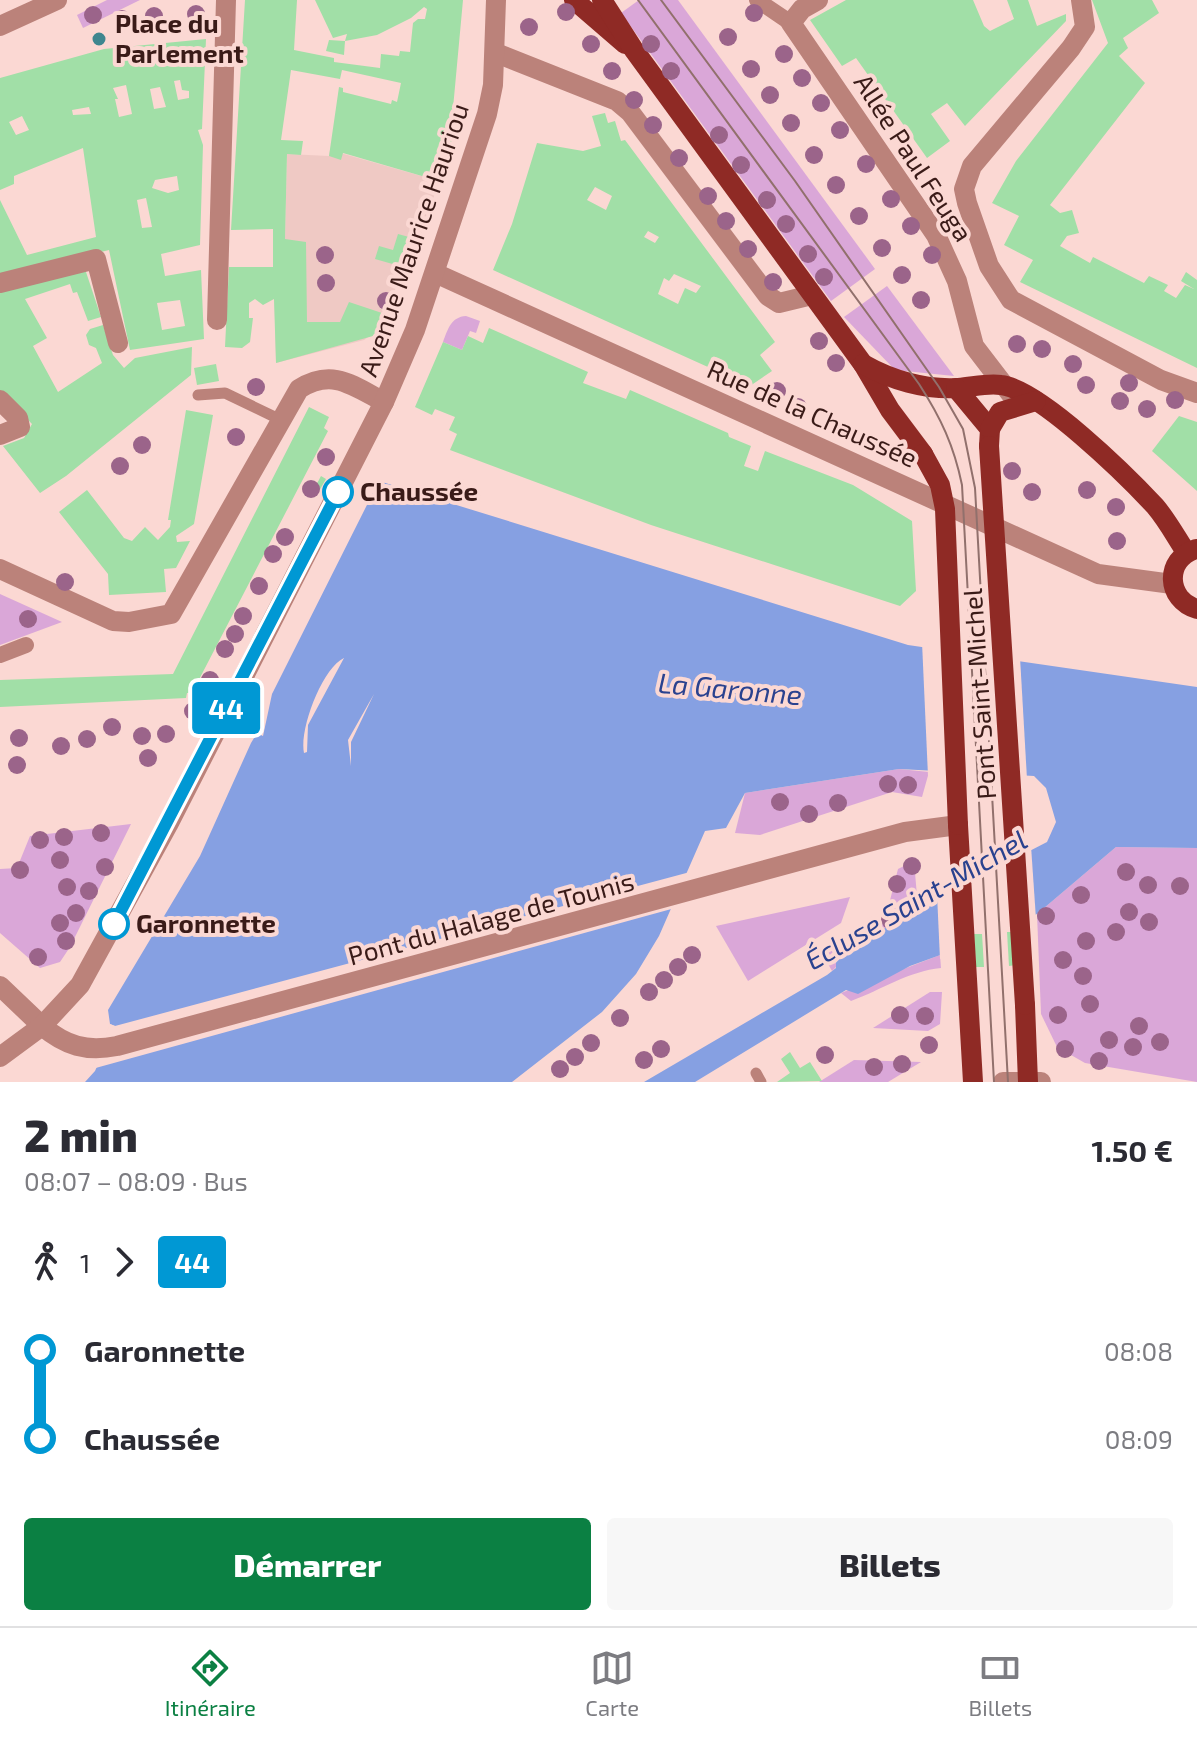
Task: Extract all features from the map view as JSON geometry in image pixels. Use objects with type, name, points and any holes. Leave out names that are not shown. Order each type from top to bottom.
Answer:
[{"type":"main road","points":[[574,0],[634,50]]},
{"type":"main road","points":[[602,0],[634,50],[863,364],[897,380],[956,388],[1004,385],[1073,430],[1156,507],[1192,550],[1174,567],[1172,584],[1182,601],[1197,609]]},
{"type":"main road","name":"Pont Saint-Michel","points":[[863,364],[890,410],[923,454],[940,485],[945,509],[958,825],[973,1082]]},
{"type":"main road","points":[[956,388],[990,438]]},
{"type":"main road","points":[[990,438],[1000,412],[1028,402]]},
{"type":"main road","name":"Pont Saint-Michel","points":[[990,438],[1033,1081]]},
{"type":"street","points":[[0,26],[57,0]]},
{"type":"street","points":[[217,320],[226,0]]},
{"type":"street","name":"Avenue Maurice Hauriou","points":[[0,1057],[42,1026],[80,985],[384,402],[435,273],[487,114],[496,53],[496,0]]},
{"type":"street","name":"Allée Paul Feuga","points":[[757,0],[791,23],[936,235],[957,281],[974,346],[1004,385]]},
{"type":"street","points":[[791,23],[802,9],[818,0]]},
{"type":"street","points":[[1081,0],[1085,27],[966,176],[967,203],[989,266],[1011,300],[1161,380],[1197,393]]},
{"type":"street","points":[[496,53],[617,101],[630,112],[768,296],[779,303],[812,295]]},
{"type":"street","points":[[0,283],[96,259],[118,343]]},
{"type":"street","name":"Rue de la Chaussée","points":[[435,273],[1098,574],[1172,584]]},
{"type":"street","points":[[0,569],[113,621],[162,618],[178,607],[299,389],[317,378],[334,379],[384,402]]},
{"type":"street","points":[[0,400],[18,418],[20,427],[0,435]]},
{"type":"street","points":[[0,655],[26,645]]},
{"type":"street","name":"Pont du Halage de Tounis","points":[[0,986],[42,1026],[74,1047],[98,1050],[898,833],[958,825]]},
{"type":"street","points":[[1003,1082],[1033,1081]]},
{"type":"lane","points":[[198,395],[225,393],[281,420]]},
{"type":"shaded area","points":[[107,0],[140,0],[83,28],[77,15]]},
{"type":"shaded area","points":[[639,0],[678,0],[875,269],[831,301],[621,13]]},
{"type":"shaded area","points":[[330,150],[439,181],[410,269],[404,268],[379,329],[364,340],[276,363],[273,239],[285,239],[287,154],[329,156]]},
{"type":"shaded area","points":[[887,286],[954,376],[895,370],[844,317]]},
{"type":"shaded area","points":[[466,316],[480,321],[476,333],[470,331],[462,350],[443,342],[453,321]]},
{"type":"shaded area","points":[[0,594],[62,622],[0,645]]},
{"type":"shaded area","points":[[899,769],[929,772],[922,797],[892,792],[760,835],[735,833],[745,793]]},
{"type":"shaded area","points":[[131,824],[60,962],[40,968],[0,933],[0,869],[17,868],[30,836]]},
{"type":"shaded area","points":[[1116,847],[1197,848],[1197,1082],[1085,1063],[1057,1047],[1041,1014],[1037,914]]},
{"type":"shaded area","points":[[914,861],[917,896],[913,911],[837,958],[837,966],[832,971],[823,955],[886,916],[898,869]]},
{"type":"shaded area","points":[[850,897],[841,923],[748,981],[716,926]]},
{"type":"shaded area","points":[[940,955],[941,968],[906,977],[851,1001],[841,993]]},
{"type":"shaded area","points":[[930,992],[942,992],[940,1024],[928,1031],[873,1028]]},
{"type":"shaded area","points":[[854,1060],[921,1062],[888,1082],[819,1082]]},
{"type":"water","name":"La Garonne","points":[[379,481],[908,645],[1197,687],[1197,848],[1116,847],[1037,914],[987,938],[910,966],[858,994],[846,990],[695,1082],[644,1082],[827,975],[836,968],[836,958],[913,911],[1047,842],[1056,822],[1046,788],[1034,776],[899,769],[745,793],[726,828],[705,831],[659,936],[636,974],[602,1012],[512,1082],[85,1082],[95,1071],[115,1026],[110,1024],[108,1010],[200,856],[251,743],[257,733],[263,736],[272,694]],"holes":[[[344,658],[308,725],[307,752],[304,753],[305,730],[320,686]],[[374,694],[351,742],[351,766],[348,740]]]},
{"type":"pier","points":[[922,642],[1020,657],[1027,779],[928,776]]},
{"type":"pier","points":[[1031,846],[1036,919],[940,959],[937,894]]},
{"type":"pier","points":[[690,872],[675,908],[92,1069],[110,1024],[115,1026]]},
{"type":"building","points":[[245,0],[297,0],[294,50],[334,58],[334,62],[380,68],[381,54],[399,56],[400,51],[410,52],[413,23],[425,19],[427,9],[424,7],[411,18],[377,35],[345,41],[347,34],[333,38],[315,0],[463,0],[452,119],[456,127],[439,181],[343,153],[341,160],[329,156],[339,87],[343,88],[343,92],[391,104],[392,100],[397,102],[401,83],[342,70],[340,79],[291,70],[281,140],[303,141],[301,155],[287,154],[285,239],[306,242],[307,322],[340,322],[349,302],[388,315],[373,336],[276,363],[274,299],[263,305],[255,299],[249,303],[249,318],[253,318],[250,342],[242,348],[225,347],[229,267],[273,267],[273,229],[231,230]]},
{"type":"building","points":[[846,0],[973,0],[984,26],[990,31],[1014,19],[1007,0],[1028,0],[1037,26],[1066,14],[1066,21],[965,126],[947,103],[931,114],[950,141],[927,158],[856,58],[842,66],[810,20]]},
{"type":"building","points":[[1092,0],[1152,0],[1159,13],[1123,38],[1128,48],[1119,56],[1145,83],[1050,205],[1060,213],[1072,210],[1079,233],[1067,236],[1060,246],[1090,263],[1093,257],[1144,283],[1149,276],[1168,285],[1164,291],[1176,298],[1185,285],[1194,289],[1181,281],[1186,272],[1197,280],[1197,368],[1020,282],[1033,260],[1004,245],[1019,216],[992,203],[1016,161],[1108,43]]},
{"type":"building","points":[[206,39],[202,129],[198,130],[203,145],[200,245],[161,254],[165,276],[201,270],[204,339],[130,350],[109,250],[0,277],[0,200],[27,255],[96,237],[83,148],[14,176],[14,184],[0,190],[0,78],[104,49]],"holes":[[[180,80],[182,90],[189,91],[189,98],[178,100],[174,81]],[[126,85],[132,114],[119,117],[115,99],[118,99],[113,88]],[[160,87],[166,107],[154,109],[150,89]],[[89,107],[91,114],[73,115],[72,110]],[[22,116],[29,130],[16,135],[9,122]],[[177,176],[179,190],[168,193],[152,188],[155,180]],[[146,198],[152,227],[142,228],[137,200]],[[180,300],[185,326],[162,330],[157,303]]]},
{"type":"building","points":[[329,40],[345,41],[344,55],[326,51]]},
{"type":"building","points":[[605,113],[608,123],[615,121],[621,141],[625,140],[775,342],[760,355],[772,371],[750,386],[493,270],[512,224],[537,143],[583,151],[601,146],[592,116]],"holes":[[[595,187],[612,196],[606,210],[587,200]],[[648,231],[659,237],[655,243],[644,237]],[[674,274],[701,286],[696,293],[685,288],[678,304],[658,294],[664,278],[669,281]]]},
{"type":"building","points":[[398,234],[420,240],[410,269],[375,259],[379,246],[393,250]]},
{"type":"building","points":[[84,266],[101,317],[88,321],[77,292],[73,293],[70,284],[25,299],[47,338],[33,346],[58,392],[102,363],[86,335],[90,329],[103,325],[113,355],[124,368],[135,358],[192,347],[191,375],[66,476],[40,493],[3,446],[24,438],[32,424],[0,391],[0,289]]},
{"type":"building","points":[[489,328],[588,372],[583,383],[626,399],[630,390],[728,433],[729,437],[751,446],[744,466],[758,471],[765,451],[853,485],[912,521],[916,591],[900,606],[651,525],[450,450],[457,434],[449,430],[455,417],[435,409],[432,415],[415,407],[443,342],[462,350],[468,336],[483,343]]},
{"type":"building","points":[[216,364],[219,381],[197,385],[194,368]]},
{"type":"building","points":[[309,407],[329,417],[324,428],[328,431],[192,693],[187,693],[186,698],[0,707],[0,680],[173,674]]},
{"type":"building","points":[[186,410],[213,415],[194,524],[176,536],[177,542],[190,541],[176,568],[164,569],[166,592],[109,595],[108,574],[59,512],[87,490],[124,538],[132,541],[145,527],[158,540],[170,527],[171,520],[168,520]]},
{"type":"building","points":[[1179,416],[1197,422],[1197,491],[1152,451]]},
{"type":"building","points":[[321,476],[326,479],[319,491],[314,489]]},
{"type":"building","points":[[1007,932],[1014,932],[1016,965],[1009,966]]},
{"type":"building","points":[[974,934],[982,934],[984,967],[976,967]]},
{"type":"building","points":[[790,1052],[800,1068],[810,1062],[822,1081],[777,1082],[790,1073],[781,1059]]},
{"type":"tram line","points":[[638,0],[919,384],[951,445],[962,485],[994,1082]]},
{"type":"tram line","points":[[661,0],[795,181],[939,387],[963,429],[975,488],[1008,1082]]},
{"type":"bus line","name":"44","points":[[114,924],[338,492]]},
{"type":"place","name":"Place du Parlement","points":[[99,39]]},
{"type":"place","name":"Chaussée","points":[[338,492]]},
{"type":"place","name":"Garonnette","points":[[114,924]]},
{"type":"water label","name":"Écluse Saint-Michel","points":[[916,900]]}]
